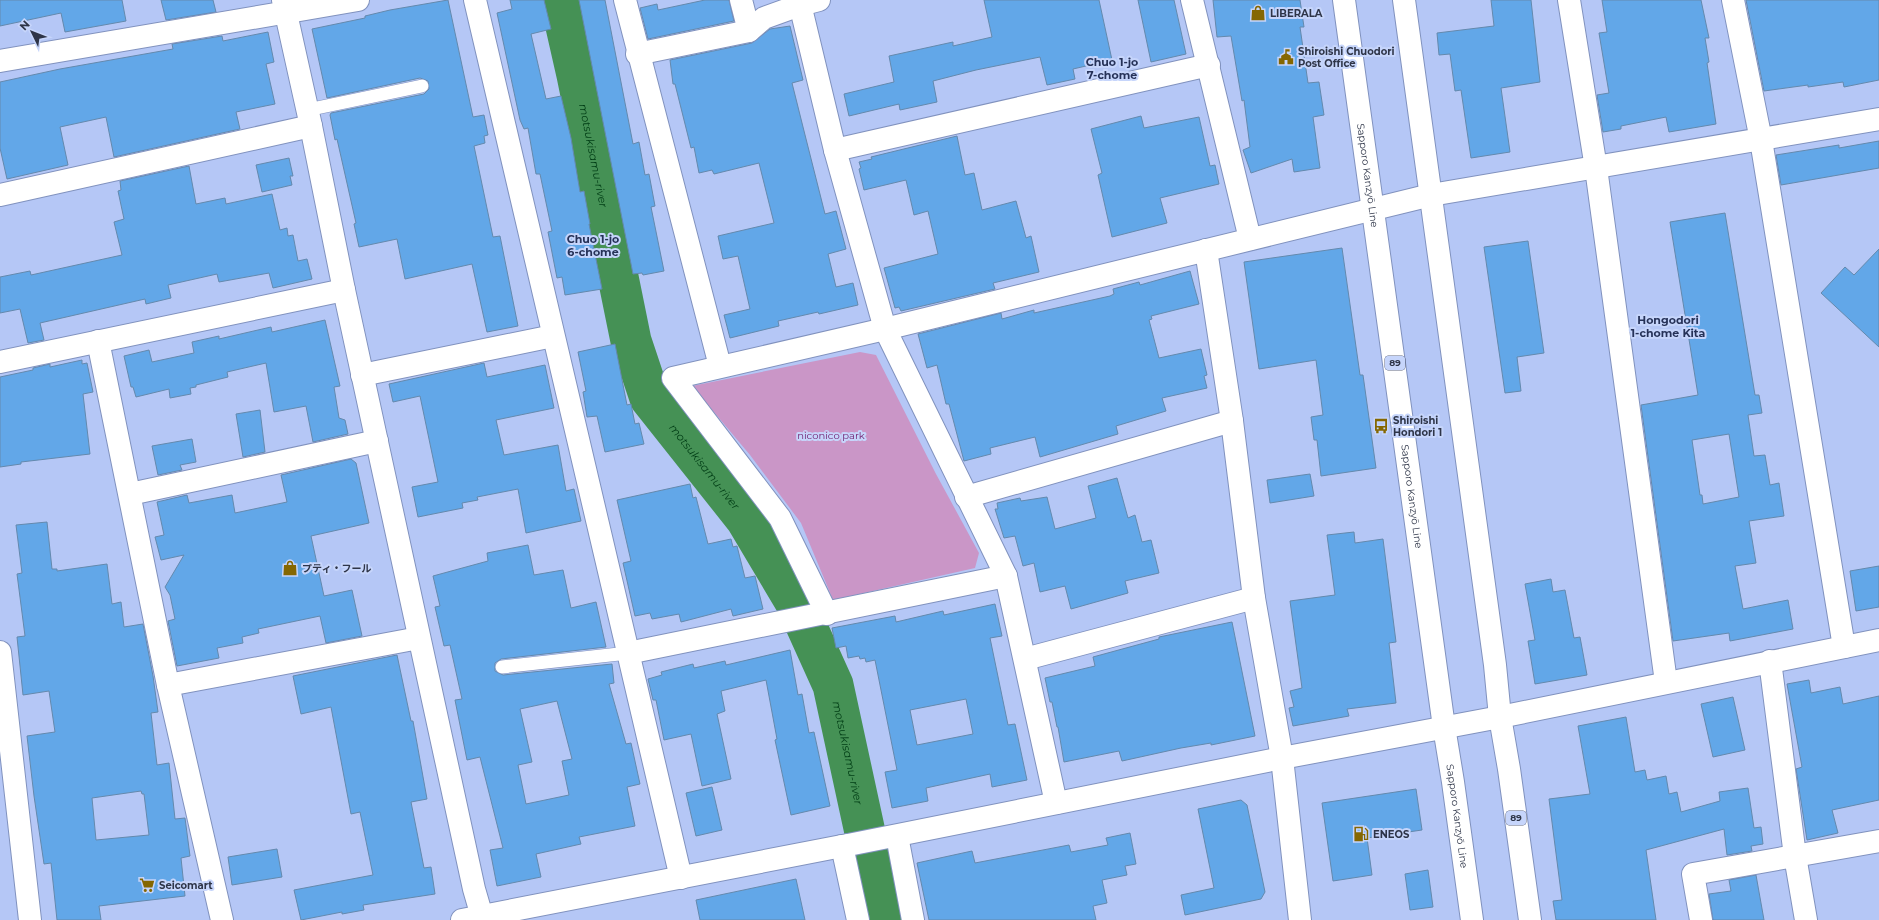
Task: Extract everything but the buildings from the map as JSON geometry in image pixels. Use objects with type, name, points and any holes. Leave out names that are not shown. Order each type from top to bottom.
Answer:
[{"type":"street","points":[[0,61],[284,6],[358,0]]},
{"type":"street","points":[[475,0],[681,878]]},
{"type":"street","points":[[625,0],[637,54],[720,366]]},
{"type":"street","points":[[741,0],[749,31]]},
{"type":"street","points":[[1192,0],[1250,239]]},
{"type":"street","name":"Sapporo Kanzyō Line","points":[[1344,0],[1472,920]]},
{"type":"street","name":"89","points":[[1404,0],[1495,665],[1500,717],[1509,769],[1530,920]]},
{"type":"street","points":[[1569,0],[1596,168],[1666,682]]},
{"type":"street","points":[[1733,0],[1761,140],[1844,647]]},
{"type":"street","points":[[637,54],[749,31],[764,18],[806,2],[835,150],[885,330],[1006,576],[1056,804]]},
{"type":"street","points":[[284,6],[377,441],[475,919],[1282,758],[1500,717],[1666,682],[1879,640]]},
{"type":"street","points":[[835,150],[1209,65]]},
{"type":"street","points":[[0,194],[309,118]]},
{"type":"street","points":[[820,615],[780,518],[673,378],[720,366],[885,330],[1431,195],[1879,119]]},
{"type":"street","points":[[1206,250],[1232,421],[1254,598],[1282,758],[1297,919]]},
{"type":"street","points":[[0,362],[344,290]]},
{"type":"street","points":[[362,375],[553,336]]},
{"type":"street","points":[[98,341],[168,685],[222,920]]},
{"type":"street","points":[[966,497],[1232,421]]},
{"type":"street","points":[[130,494],[377,441]]},
{"type":"street","points":[[628,653],[1006,576]]},
{"type":"street","points":[[1025,659],[1254,598]]},
{"type":"street","points":[[168,685],[418,638]]},
{"type":"street","points":[[0,652],[30,920]]},
{"type":"street","points":[[1770,661],[1795,856],[1806,920]]},
{"type":"street","points":[[887,838],[913,920]]},
{"type":"street","points":[[1701,920],[1693,874],[1879,841]]},
{"type":"street","points":[[845,845],[854,919]]},
{"type":"lane","points":[[309,118],[422,86]]},
{"type":"lane","points":[[502,667],[628,653]]},
{"type":"green space","name":"niconico park","points":[[860,352],[876,355],[936,474],[979,553],[975,568],[833,600],[801,523],[750,455],[692,386]]},
{"type":"waterway","name":"motsukisamu-river","points":[[560,0],[577,75],[631,341],[650,398],[746,519],[796,603],[833,685],[884,920]]},
{"type":"place","name":"LIBERALA","points":[[1258,13]]},
{"type":"place","name":"Shiroishi Chuodori Post Office","points":[[1286,57]]},
{"type":"place","name":"Shiroishi Hondori 1","points":[[1381,426]]},
{"type":"place","name":"プティ・フール","points":[[290,568]]},
{"type":"place","name":"ENEOS","points":[[1361,834]]},
{"type":"place","name":"Seicomart","points":[[147,885]]},
{"type":"district","name":"Chuo 1-jo 7-chome","points":[[1112,68]]},
{"type":"district","name":"Chuo 1-jo 6-chome","points":[[593,245]]},
{"type":"district","name":"Hongodori 1-chome Kita","points":[[1668,326]]}]
